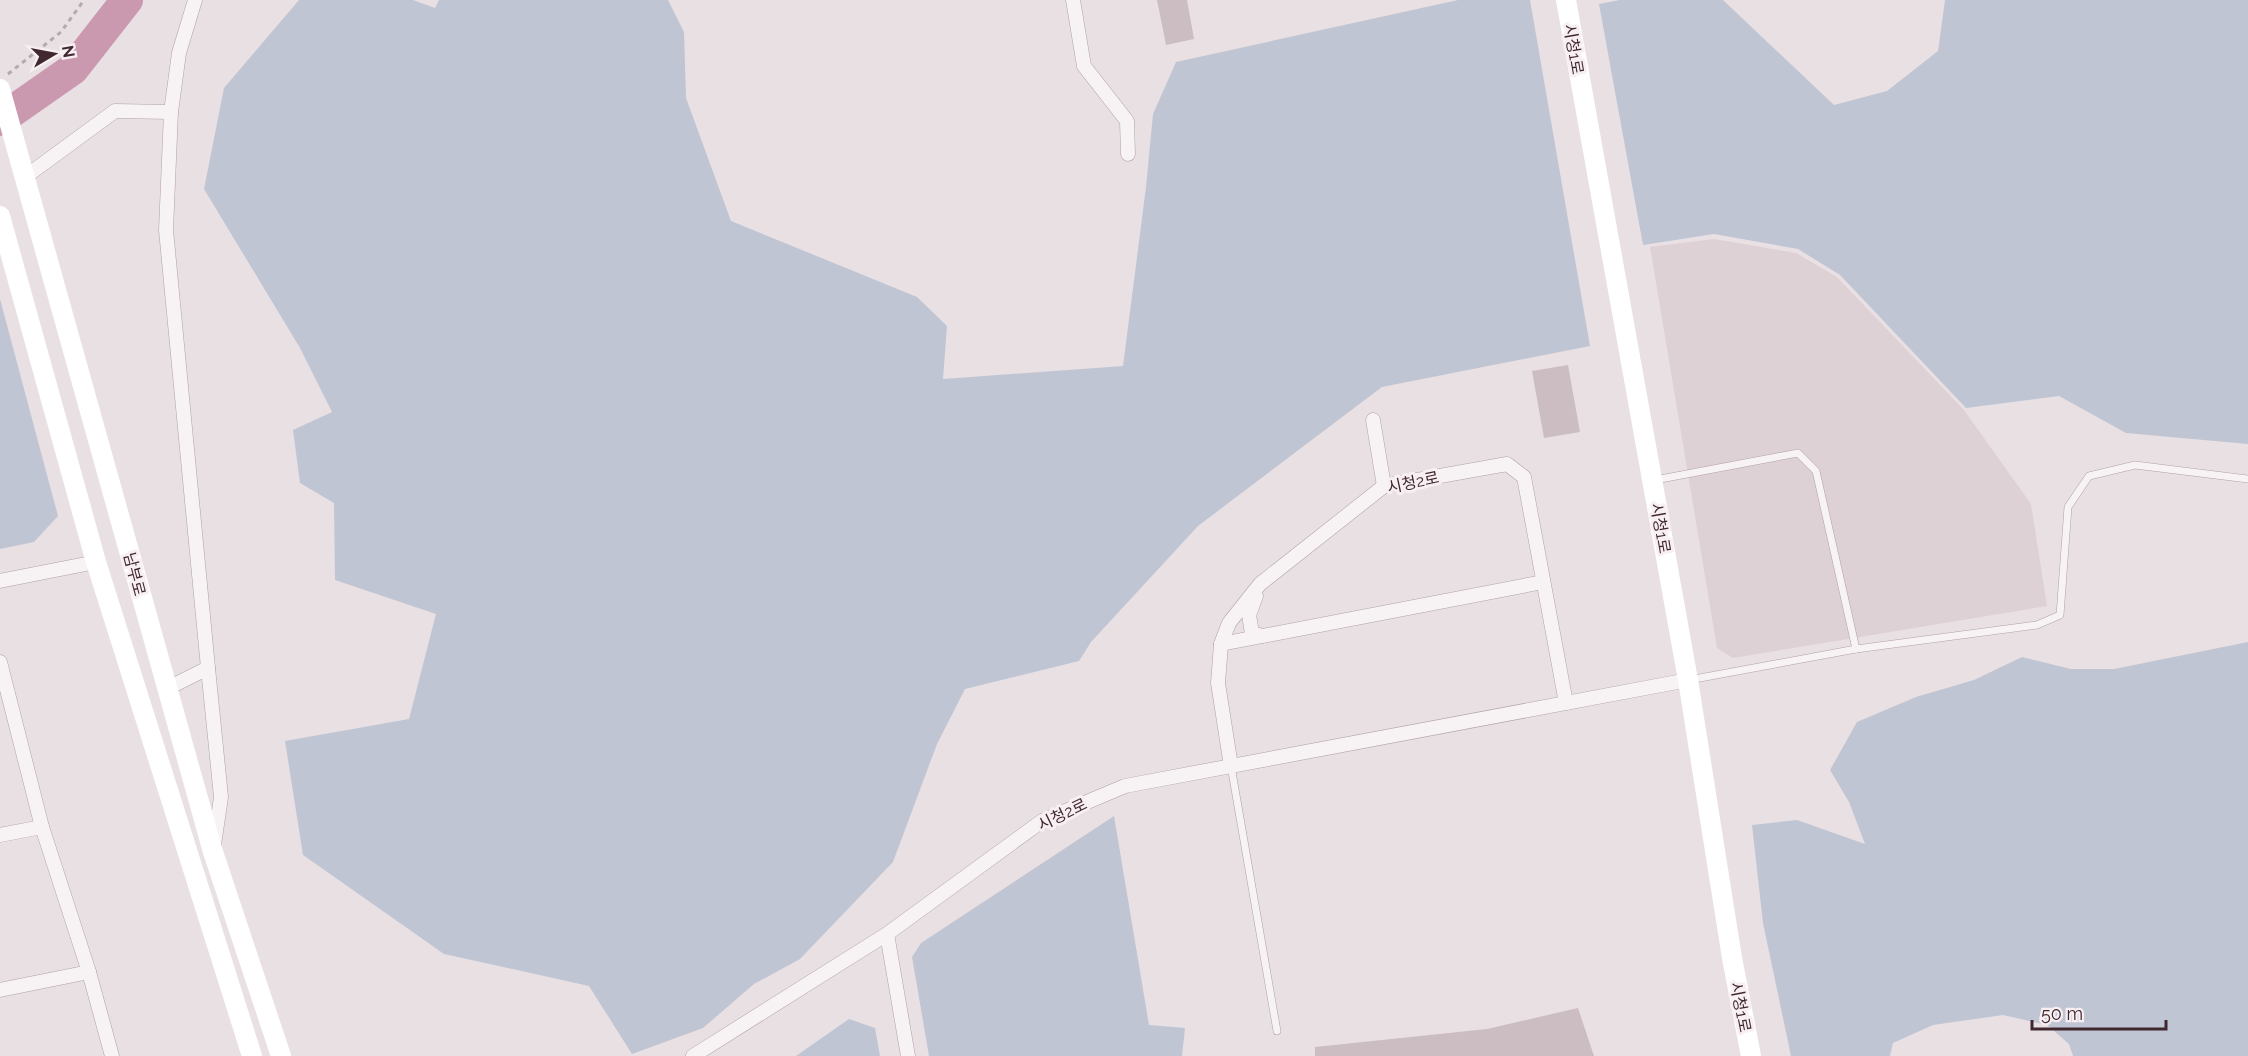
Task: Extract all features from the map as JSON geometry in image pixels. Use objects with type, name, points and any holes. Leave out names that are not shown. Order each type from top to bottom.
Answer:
[{"type":"main road","name":"시청1로","points":[[1566,0],[1688,680],[1732,958],[1750,1056]]},
{"type":"main road","name":"남부로","points":[[0,89],[213,852],[281,1056]]},
{"type":"main road","name":"남부로","points":[[0,216],[96,562],[252,1056]]},
{"type":"street","points":[[195,0],[179,53],[171,112],[166,230],[221,797],[213,852]]},
{"type":"street","points":[[1073,0],[1084,66],[1127,121],[1128,154]]},
{"type":"street","points":[[23,169],[115,111],[171,112]]},
{"type":"street","points":[[1373,420],[1384,486]]},
{"type":"street","name":"시청2로","points":[[1231,766],[1218,683],[1221,644],[1229,623],[1260,584],[1384,486],[1507,464],[1524,477],[1566,703]]},
{"type":"street","points":[[0,581],[96,562]]},
{"type":"street","points":[[1221,644],[1543,582]]},
{"type":"street","points":[[1260,584],[1249,615],[1252,633],[1262,636]]},
{"type":"street","points":[[0,662],[2,679],[42,827],[89,972],[112,1056]]},
{"type":"street","points":[[166,689],[208,668]]},
{"type":"street","name":"시청2로","points":[[693,1056],[887,934],[1042,821],[1125,786],[1688,680]]},
{"type":"street","points":[[0,835],[42,827]]},
{"type":"street","points":[[887,934],[908,1056]]},
{"type":"street","points":[[0,990],[89,972]]},
{"type":"lane","points":[[1653,480],[1798,453],[1816,471],[1856,649]]},
{"type":"lane","points":[[1688,680],[1856,649],[2037,625],[2060,615],[2068,507],[2089,476],[2135,465],[2248,479]]},
{"type":"lane","points":[[1231,766],[1276,1031]]},
{"type":"path","points":[[0,81],[61,32],[84,0]]},
{"type":"shaded area","points":[[299,0],[413,0],[435,8],[439,0],[668,0],[684,32],[686,98],[731,221],[917,297],[947,326],[943,379],[1123,366],[1153,114],[1176,62],[1458,0],[1530,0],[1590,346],[1382,387],[1198,526],[1091,642],[1079,661],[965,689],[937,744],[893,862],[800,959],[754,984],[703,1028],[632,1054],[589,986],[444,954],[303,855],[285,741],[409,719],[436,614],[335,580],[334,503],[300,483],[293,430],[332,412],[300,348],[204,189],[224,88]]},
{"type":"shaded area","points":[[1620,0],[1723,0],[1834,105],[1887,91],[1938,51],[1945,0],[2248,0],[2248,444],[2126,433],[2059,396],[1966,408],[1840,275],[1798,249],[1714,234],[1643,245],[1599,4]]},
{"type":"shaded area","points":[[1714,239],[1796,253],[1837,277],[1964,410],[2031,504],[2047,606],[1733,658],[1717,648],[1650,247]]},
{"type":"shaded area","points":[[0,299],[58,516],[34,542],[0,549]]},
{"type":"shaded area","points":[[2248,642],[2248,1056],[2073,1056],[2069,1044],[2047,1025],[2003,1015],[1933,1025],[1893,1043],[1890,1056],[1791,1056],[1763,923],[1752,825],[1797,820],[1865,844],[1849,802],[1830,770],[1857,722],[1916,697],[1974,680],[2022,657],[2071,669],[2114,669]]},
{"type":"shaded area","points":[[1114,816],[1149,1025],[1185,1028],[1182,1056],[929,1056],[912,957],[921,943]]},
{"type":"shaded area","points":[[849,1019],[875,1028],[880,1056],[796,1056]]},
{"type":"building","points":[[1157,0],[1187,0],[1194,39],[1166,45]]},
{"type":"building","points":[[1568,365],[1580,432],[1544,438],[1532,371]]},
{"type":"building","points":[[1578,1008],[1594,1056],[1315,1056],[1315,1047],[1487,1029]]},
{"type":"waterway","points":[[0,120],[73,69],[127,0]]}]
